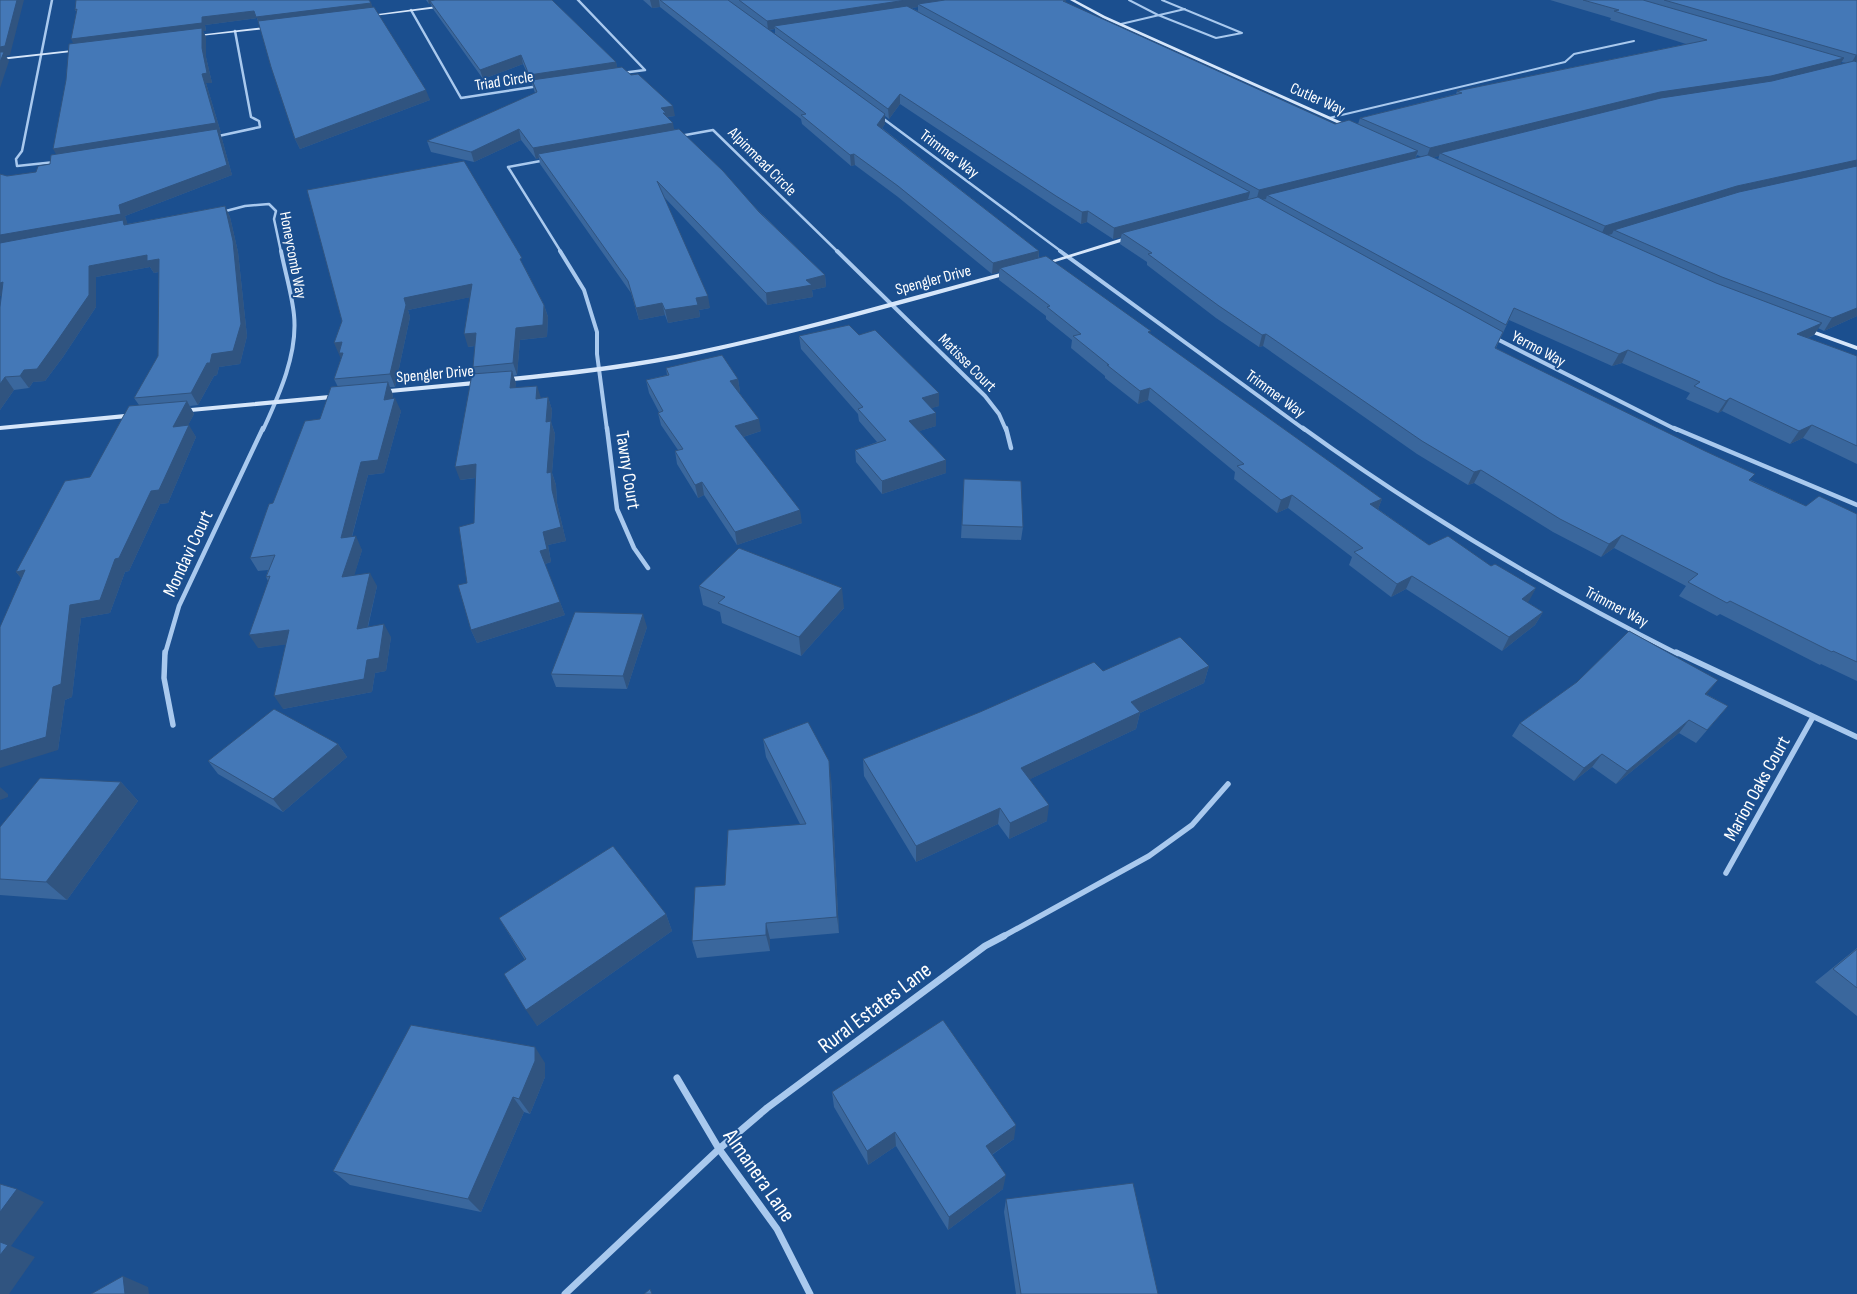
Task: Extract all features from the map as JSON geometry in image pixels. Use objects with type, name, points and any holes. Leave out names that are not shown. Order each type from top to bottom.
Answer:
[{"type":"street","points":[[52,0],[43,54],[22,151],[16,159],[17,166],[63,160]]},
{"type":"street","points":[[578,0],[645,70],[616,74]]},
{"type":"street","name":"Cutler Way","points":[[1072,0],[1356,130]]},
{"type":"street","points":[[362,16],[450,5]]},
{"type":"street","name":"Triad Circle","points":[[411,10],[461,98],[548,85]]},
{"type":"street","points":[[187,37],[284,26]]},
{"type":"street","points":[[206,138],[242,133],[260,127],[259,121],[250,117],[235,31]]},
{"type":"street","points":[[0,59],[91,48]]},
{"type":"street","name":"Trimmer Way","points":[[879,116],[1068,258],[1351,464],[1433,517],[1586,604],[1708,668],[1857,737]]},
{"type":"street","name":"Alpinmead Circle","points":[[674,137],[713,130],[891,304]]},
{"type":"street","points":[[547,160],[508,167],[587,296],[598,332],[599,369]]},
{"type":"street","name":"Honeycomb Way","points":[[215,214],[245,206],[270,204],[276,211],[274,219],[294,316],[294,330],[290,361],[274,402]]},
{"type":"street","points":[[1031,267],[1068,258],[1143,233]]},
{"type":"street","name":"Spengler Drive","points":[[372,393],[599,369],[718,348],[1021,270]]},
{"type":"street","name":"Matisse Court","points":[[891,304],[998,410],[1007,427],[1011,448]]},
{"type":"street","points":[[1798,327],[1857,348]]},
{"type":"street","name":"Yermo Way","points":[[1487,333],[1538,362],[1646,416],[1746,460],[1857,505]]},
{"type":"street","name":"Tawny Court","points":[[599,369],[617,509],[634,548],[648,568]]},
{"type":"street","points":[[176,411],[352,395]]},
{"type":"street","name":"Mondavi Court","points":[[173,725],[163,691],[163,663],[168,634],[179,606],[274,402]]},
{"type":"street","points":[[0,428],[147,414]]},
{"type":"street","name":"Marion Oaks Court","points":[[1726,873],[1813,717]]},
{"type":"street","name":"Rural Estates Lane","points":[[565,1294],[719,1148],[767,1108],[985,946],[1149,856],[1192,824],[1228,784]]},
{"type":"street","name":"Almanera Lane","points":[[676,1078],[719,1148],[777,1229],[810,1294]]},
{"type":"lane","points":[[1129,0],[1158,15],[1216,38],[1242,33],[1162,0]]},
{"type":"lane","points":[[1121,24],[1185,10]]},
{"type":"lane","points":[[1329,118],[1565,62],[1574,54],[1634,41]]},
{"type":"building","points":[[0,0],[17,0],[5,46],[0,47]]},
{"type":"building","points":[[76,0],[369,0],[371,3],[256,17],[254,11],[202,17],[202,23],[71,39],[77,9],[75,10]]},
{"type":"building","points":[[552,0],[616,62],[529,75],[521,55],[480,70],[430,1]]},
{"type":"building","points":[[660,0],[728,0],[885,114],[877,125],[1039,251],[993,263],[898,186],[854,154],[850,155],[801,115],[806,114]]},
{"type":"building","points":[[739,0],[906,0],[767,21]]},
{"type":"building","points":[[945,0],[1064,0],[1335,124],[1349,120],[1418,151],[1259,190],[918,4]]},
{"type":"building","points":[[1583,0],[1643,0],[1844,58],[1771,76],[1660,92],[1430,148],[1360,118],[1462,93],[1457,91],[1707,40],[1614,11],[1619,10]]},
{"type":"building","points":[[1664,0],[1857,0],[1857,55],[1856,55]]},
{"type":"building","points":[[907,6],[1250,192],[1114,228],[1088,211],[1082,212],[1056,196],[900,94],[888,109],[774,26]]},
{"type":"building","points":[[374,7],[426,90],[295,139],[258,21]]},
{"type":"building","points":[[202,28],[202,48],[207,73],[202,74],[216,123],[53,149],[66,80],[69,44]]},
{"type":"building","points":[[0,52],[4,52],[0,62]]},
{"type":"building","points":[[1854,61],[1857,62],[1857,160],[1737,186],[1605,226],[1440,153],[1661,98],[1772,81]]},
{"type":"building","points":[[622,67],[631,75],[638,74],[673,106],[661,108],[666,113],[663,113],[673,123],[533,148],[519,129],[471,152],[427,141],[537,92],[532,80]]},
{"type":"building","points":[[217,129],[227,165],[119,205],[121,214],[0,235],[0,174],[7,176],[36,172],[38,166],[50,164],[51,155]]},
{"type":"building","points":[[679,129],[723,171],[759,212],[825,275],[806,280],[812,285],[766,293],[657,181],[708,296],[696,298],[698,305],[665,310],[662,303],[636,308],[628,281],[538,154]]},
{"type":"building","points":[[1428,155],[1716,283],[1822,323],[1797,334],[1857,356],[1857,446],[1812,425],[1799,431],[1730,398],[1726,401],[1694,386],[1700,382],[1628,350],[1619,354],[1514,308],[1506,325],[1267,195]]},
{"type":"building","points":[[464,161],[522,258],[520,259],[544,305],[543,325],[516,328],[513,363],[473,367],[476,333],[464,334],[472,284],[404,298],[406,305],[390,374],[334,379],[343,353],[339,353],[342,342],[334,343],[342,321],[307,190]]},
{"type":"building","points":[[1857,166],[1857,308],[1832,318],[1722,277],[1614,230],[1739,192]]},
{"type":"building","points":[[1258,197],[1503,332],[1495,348],[1755,474],[1749,480],[1806,506],[1819,496],[1857,514],[1857,662],[1832,652],[1730,601],[1727,603],[1688,582],[1698,574],[1622,535],[1609,544],[1560,519],[1481,470],[1474,472],[1422,441],[1266,334],[1262,335],[1219,306],[1148,254],[1152,253],[1122,233]]},
{"type":"building","points":[[225,206],[233,241],[241,324],[233,351],[212,354],[210,363],[207,363],[191,393],[134,398],[158,356],[159,259],[147,261],[147,255],[89,266],[89,295],[37,369],[24,370],[20,376],[5,377],[0,384],[0,307],[3,282],[0,283],[0,243],[123,220],[124,225]]},
{"type":"building","points":[[1046,256],[1151,331],[1148,332],[1382,499],[1370,504],[1429,545],[1448,536],[1491,566],[1495,564],[1536,588],[1522,599],[1543,612],[1509,637],[1412,576],[1397,584],[1354,552],[1363,548],[1292,495],[1281,500],[1237,466],[1244,464],[1150,388],[1140,391],[1107,365],[1109,365],[1073,336],[1081,334],[1047,307],[1050,306],[1000,268]]},
{"type":"building","points":[[849,325],[859,335],[875,330],[939,393],[922,398],[936,413],[909,421],[946,460],[882,481],[855,450],[886,440],[858,409],[863,407],[799,336]]},
{"type":"building","points":[[722,355],[738,379],[730,381],[759,419],[735,426],[800,510],[735,532],[702,482],[695,485],[675,451],[683,449],[658,413],[663,411],[646,380],[669,375],[666,368]]},
{"type":"building","points":[[512,371],[510,388],[537,386],[536,399],[548,397],[546,422],[551,421],[547,473],[551,472],[552,490],[561,527],[543,532],[547,549],[540,551],[560,602],[471,630],[458,585],[467,583],[459,527],[474,523],[476,464],[455,467],[472,374]]},
{"type":"building","points":[[388,382],[384,400],[395,398],[378,460],[361,462],[341,538],[356,536],[342,577],[370,573],[357,629],[384,624],[379,658],[367,660],[364,679],[274,696],[289,630],[249,635],[270,576],[266,577],[275,555],[250,558],[269,504],[273,503],[305,421],[320,419],[331,387]]},
{"type":"building","points":[[187,401],[173,427],[189,425],[159,490],[151,491],[119,558],[115,559],[100,600],[70,605],[61,684],[53,687],[46,737],[0,751],[0,627],[25,570],[16,572],[65,481],[90,477],[129,406]]},
{"type":"building","points":[[964,479],[1021,481],[1023,527],[962,525]]},
{"type":"building","points":[[739,548],[842,588],[799,637],[718,603],[725,597],[699,586]]},
{"type":"building","points":[[575,612],[643,614],[623,676],[551,674]]},
{"type":"building","points":[[1629,631],[1718,680],[1705,694],[1728,706],[1707,730],[1689,720],[1627,771],[1602,754],[1584,768],[1520,723],[1577,682]]},
{"type":"building","points":[[1180,637],[1209,666],[1131,702],[1140,712],[1021,768],[1049,805],[1010,823],[1000,808],[916,846],[863,759],[980,712],[1094,662],[1103,671]]},
{"type":"building","points":[[274,709],[338,744],[273,799],[208,761]]},
{"type":"building","points":[[808,722],[829,761],[837,917],[766,923],[766,935],[692,941],[695,887],[725,885],[728,830],[806,824],[763,739]]},
{"type":"building","points":[[40,778],[121,782],[46,882],[0,879],[0,827]]},
{"type":"building","points":[[613,846],[666,914],[526,1010],[504,974],[526,959],[499,918]]},
{"type":"building","points":[[1857,949],[1857,988],[1833,969]]},
{"type":"building","points":[[943,1020],[1016,1125],[986,1146],[1006,1175],[949,1217],[895,1132],[867,1151],[832,1092]]},
{"type":"building","points":[[411,1025],[535,1047],[535,1061],[519,1099],[513,1097],[468,1199],[333,1171]]},
{"type":"building","points":[[1133,1183],[1158,1294],[1021,1294],[1006,1199]]},
{"type":"building","points":[[0,1184],[17,1189],[0,1212]]},
{"type":"building","points":[[0,1242],[8,1245],[0,1255]]},
{"type":"building","points":[[123,1276],[125,1294],[91,1294]]},
{"type":"building","points":[[650,1289],[652,1294],[644,1294]]}]
